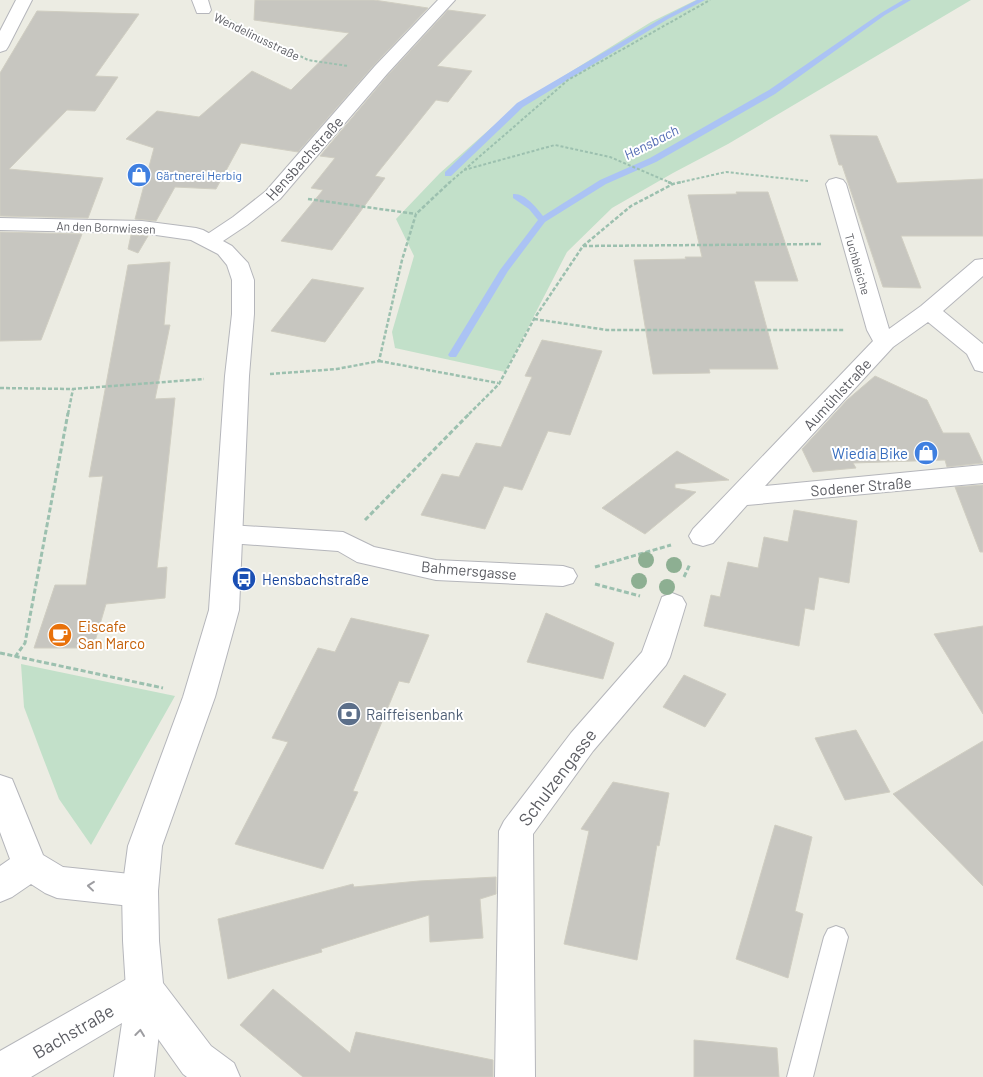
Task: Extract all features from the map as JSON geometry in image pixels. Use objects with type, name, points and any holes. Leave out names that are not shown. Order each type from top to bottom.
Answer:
[{"type":"street","points":[[0,47],[24,0]]},
{"type":"street","name":"Hensbachstraße","points":[[210,241],[240,221],[273,194],[381,70],[447,0]]},
{"type":"street","name":"Tuchbleiche","points":[[836,184],[852,244],[881,336]]},
{"type":"street","name":"An den Bornwiesen","points":[[0,224],[142,227],[196,234],[210,241]]},
{"type":"street","points":[[134,1077],[145,989],[141,941],[140,891],[145,846],[199,697],[224,610],[230,534],[237,376],[243,314],[243,280],[237,263],[225,250],[210,241]]},
{"type":"street","name":"Aumühlstraße","points":[[702,536],[740,497],[881,336],[929,311],[983,265]]},
{"type":"street","points":[[929,311],[977,351],[983,365]]},
{"type":"street","name":"Sodener Straße","points":[[740,497],[983,474]]},
{"type":"street","name":"Bahmersgasse","points":[[230,534],[343,542],[367,555],[436,570],[563,576]]},
{"type":"street","name":"Schulzengasse","points":[[515,1077],[516,831],[582,742],[655,657],[672,604]]},
{"type":"street","points":[[0,789],[30,865],[57,882],[140,891]]},
{"type":"street","points":[[0,886],[30,865]]},
{"type":"street","points":[[145,989],[197,1060],[220,1077]]},
{"type":"street","name":"Bachstraße","points":[[0,1073],[64,1038],[145,989]]},
{"type":"lane","points":[[800,1077],[836,937]]},
{"type":"path","points":[[379,361],[402,260],[416,214],[463,170],[568,80],[710,0]]},
{"type":"path","name":"Wendelinusstraße","points":[[202,5],[308,60],[381,70]]},
{"type":"path","points":[[463,170],[555,145],[610,158],[673,184]]},
{"type":"path","points":[[343,542],[499,384],[534,319],[583,246],[631,206],[673,184],[726,172],[836,184]]},
{"type":"path","points":[[273,194],[416,214]]},
{"type":"path","points":[[583,246],[852,244]]},
{"type":"path","points":[[534,319],[607,330],[881,336]]},
{"type":"path","points":[[0,388],[73,389],[336,369],[379,361],[499,384]]},
{"type":"path","points":[[15,657],[25,643],[73,389]]},
{"type":"path","points":[[563,576],[702,536]]},
{"type":"path","points":[[563,576],[672,604],[702,536]]},
{"type":"path","points":[[0,653],[176,690],[199,697]]},
{"type":"green space","points":[[696,0],[971,0],[728,144],[612,208],[567,252],[505,372],[395,348],[392,332],[414,256],[396,219],[440,173],[517,105],[651,22]]},
{"type":"green space","points":[[21,664],[175,696],[91,845],[59,799],[24,707]]},
{"type":"building","points":[[255,0],[374,0],[428,8],[374,65],[298,152],[241,143],[216,189],[175,187],[156,221],[135,219],[154,148],[126,139],[157,111],[199,117],[252,71],[291,90],[349,33],[254,20]]},
{"type":"building","points":[[448,10],[486,15],[437,66],[472,71],[448,102],[436,100],[375,176],[385,178],[332,250],[281,241],[323,190],[311,188],[335,158],[320,156],[388,75]]},
{"type":"building","points":[[37,11],[139,14],[95,76],[118,77],[95,111],[67,110],[9,169],[103,178],[88,218],[0,216],[0,73]]},
{"type":"building","points":[[830,135],[877,136],[897,183],[983,179],[983,236],[901,236],[921,288],[883,287]]},
{"type":"building","points":[[736,192],[768,192],[798,281],[754,281],[778,369],[709,369],[710,373],[653,374],[634,260],[702,257],[688,195],[737,194]]},
{"type":"building","points":[[0,232],[82,234],[41,340],[0,341]]},
{"type":"building","points":[[131,235],[148,236],[138,253],[128,249]]},
{"type":"building","points":[[170,262],[164,325],[170,325],[155,399],[175,398],[157,568],[167,567],[165,598],[106,604],[93,648],[34,648],[55,585],[86,585],[103,476],[89,477],[128,265]]},
{"type":"building","points":[[312,279],[364,288],[325,342],[271,331]]},
{"type":"building","points":[[542,340],[602,351],[570,435],[548,431],[522,490],[504,486],[485,529],[421,515],[442,474],[459,477],[476,443],[501,447],[532,377],[525,376]]},
{"type":"building","points":[[875,376],[927,400],[943,433],[969,433],[983,463],[947,467],[945,460],[853,463],[856,468],[813,472],[802,449],[847,400]]},
{"type":"building","points":[[677,451],[729,480],[675,484],[675,488],[696,492],[645,534],[602,508]]},
{"type":"building","points":[[983,485],[983,552],[980,552],[955,487]]},
{"type":"building","points":[[794,510],[857,521],[849,583],[819,577],[814,610],[805,608],[799,646],[704,626],[711,595],[720,597],[728,562],[758,568],[764,537],[788,542]]},
{"type":"building","points":[[546,613],[614,643],[603,679],[527,662]]},
{"type":"building","points":[[351,618],[429,635],[409,683],[399,681],[353,791],[358,792],[323,869],[235,844],[288,742],[272,738],[318,648],[335,652]]},
{"type":"building","points":[[983,626],[983,714],[934,634]]},
{"type":"building","points":[[684,675],[726,694],[705,727],[663,707]]},
{"type":"building","points":[[856,730],[890,792],[845,800],[815,738]]},
{"type":"building","points":[[983,741],[983,886],[893,794]]},
{"type":"building","points":[[613,782],[669,793],[659,846],[657,845],[637,960],[564,944],[589,831],[581,829]]},
{"type":"building","points":[[775,825],[812,837],[795,911],[803,914],[788,978],[736,959]]},
{"type":"building","points":[[496,877],[496,894],[480,899],[483,938],[430,942],[429,915],[321,949],[322,952],[228,979],[218,919],[353,884],[354,887]]},
{"type":"building","points":[[273,989],[350,1053],[356,1032],[493,1060],[493,1077],[303,1077],[240,1025]]},
{"type":"building","points":[[694,1040],[777,1048],[779,1077],[694,1077]]},
{"type":"waterway","points":[[448,174],[520,105],[666,18],[702,0]]},
{"type":"waterway","name":"Hensbach","points":[[542,220],[603,182],[653,160],[772,92],[883,14],[908,0]]},
{"type":"waterway","points":[[516,196],[532,207],[542,220]]},
{"type":"waterway","name":"Hensbach","points":[[453,355],[504,270],[542,220]]},
{"type":"place","name":"Gärtnerei Herbig","points":[[139,175]]},
{"type":"place","name":"Wiedia Bike","points":[[926,453]]},
{"type":"place","name":"Hensbachstraße","points":[[244,579]]},
{"type":"place","name":"Eiscafe San Marco","points":[[60,635]]},
{"type":"place","name":"Raiffeisenbank","points":[[349,714]]}]
